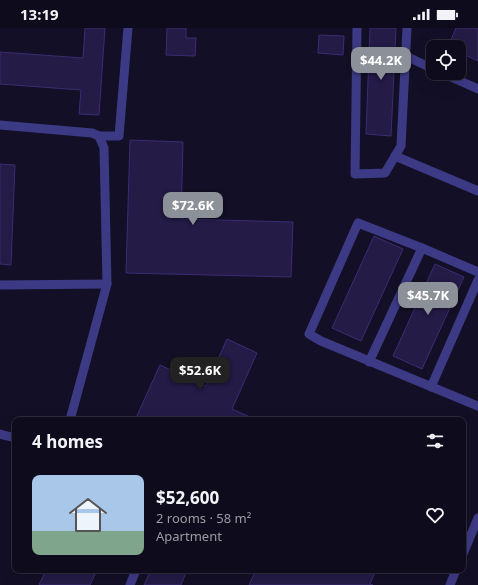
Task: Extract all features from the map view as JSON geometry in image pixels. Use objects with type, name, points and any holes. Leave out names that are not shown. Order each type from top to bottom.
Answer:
[{"type":"lane","points":[[0,125],[92,133],[99,136],[119,136],[128,28]]},
{"type":"lane","points":[[357,28],[355,174],[386,173],[401,146],[407,28]]},
{"type":"lane","points":[[406,56],[426,66]]},
{"type":"lane","points":[[458,80],[478,89]]},
{"type":"lane","points":[[71,417],[107,284],[104,148],[99,136]]},
{"type":"lane","points":[[395,156],[478,190]]},
{"type":"lane","points":[[478,272],[358,223],[309,334],[321,341],[370,362],[478,406]]},
{"type":"lane","points":[[370,362],[422,248]]},
{"type":"lane","points":[[431,387],[478,280]]},
{"type":"lane","points":[[0,285],[107,284]]},
{"type":"lane","points":[[0,434],[12,437]]},
{"type":"lane","points":[[466,547],[478,518]]},
{"type":"lane","points":[[130,585],[135,573]]},
{"type":"lane","points":[[450,585],[455,573]]},
{"type":"building","points":[[85,28],[105,28],[99,115],[79,114],[81,90],[0,84],[0,52],[83,58]]},
{"type":"building","points":[[167,28],[186,28],[186,38],[196,38],[195,56],[166,55]]},
{"type":"building","points":[[370,28],[396,28],[391,136],[366,134]]},
{"type":"building","points":[[456,28],[478,28],[478,61],[466,55],[466,40],[451,40]]},
{"type":"building","points":[[319,35],[344,36],[343,55],[318,53]]},
{"type":"building","points":[[130,140],[183,142],[181,219],[293,222],[291,277],[126,273]]},
{"type":"building","points":[[0,164],[15,165],[11,265],[0,264]]},
{"type":"building","points":[[374,236],[403,249],[361,341],[332,328]]},
{"type":"building","points":[[435,264],[464,277],[422,369],[393,356]]},
{"type":"building","points":[[227,339],[257,353],[232,409],[250,417],[136,417],[160,365],[206,386]]},
{"type":"building","points":[[45,573],[96,573],[90,585],[39,585]]},
{"type":"building","points":[[150,573],[186,573],[181,585],[144,585]]},
{"type":"building","points":[[255,573],[375,573],[370,584],[373,585],[249,585]]}]
